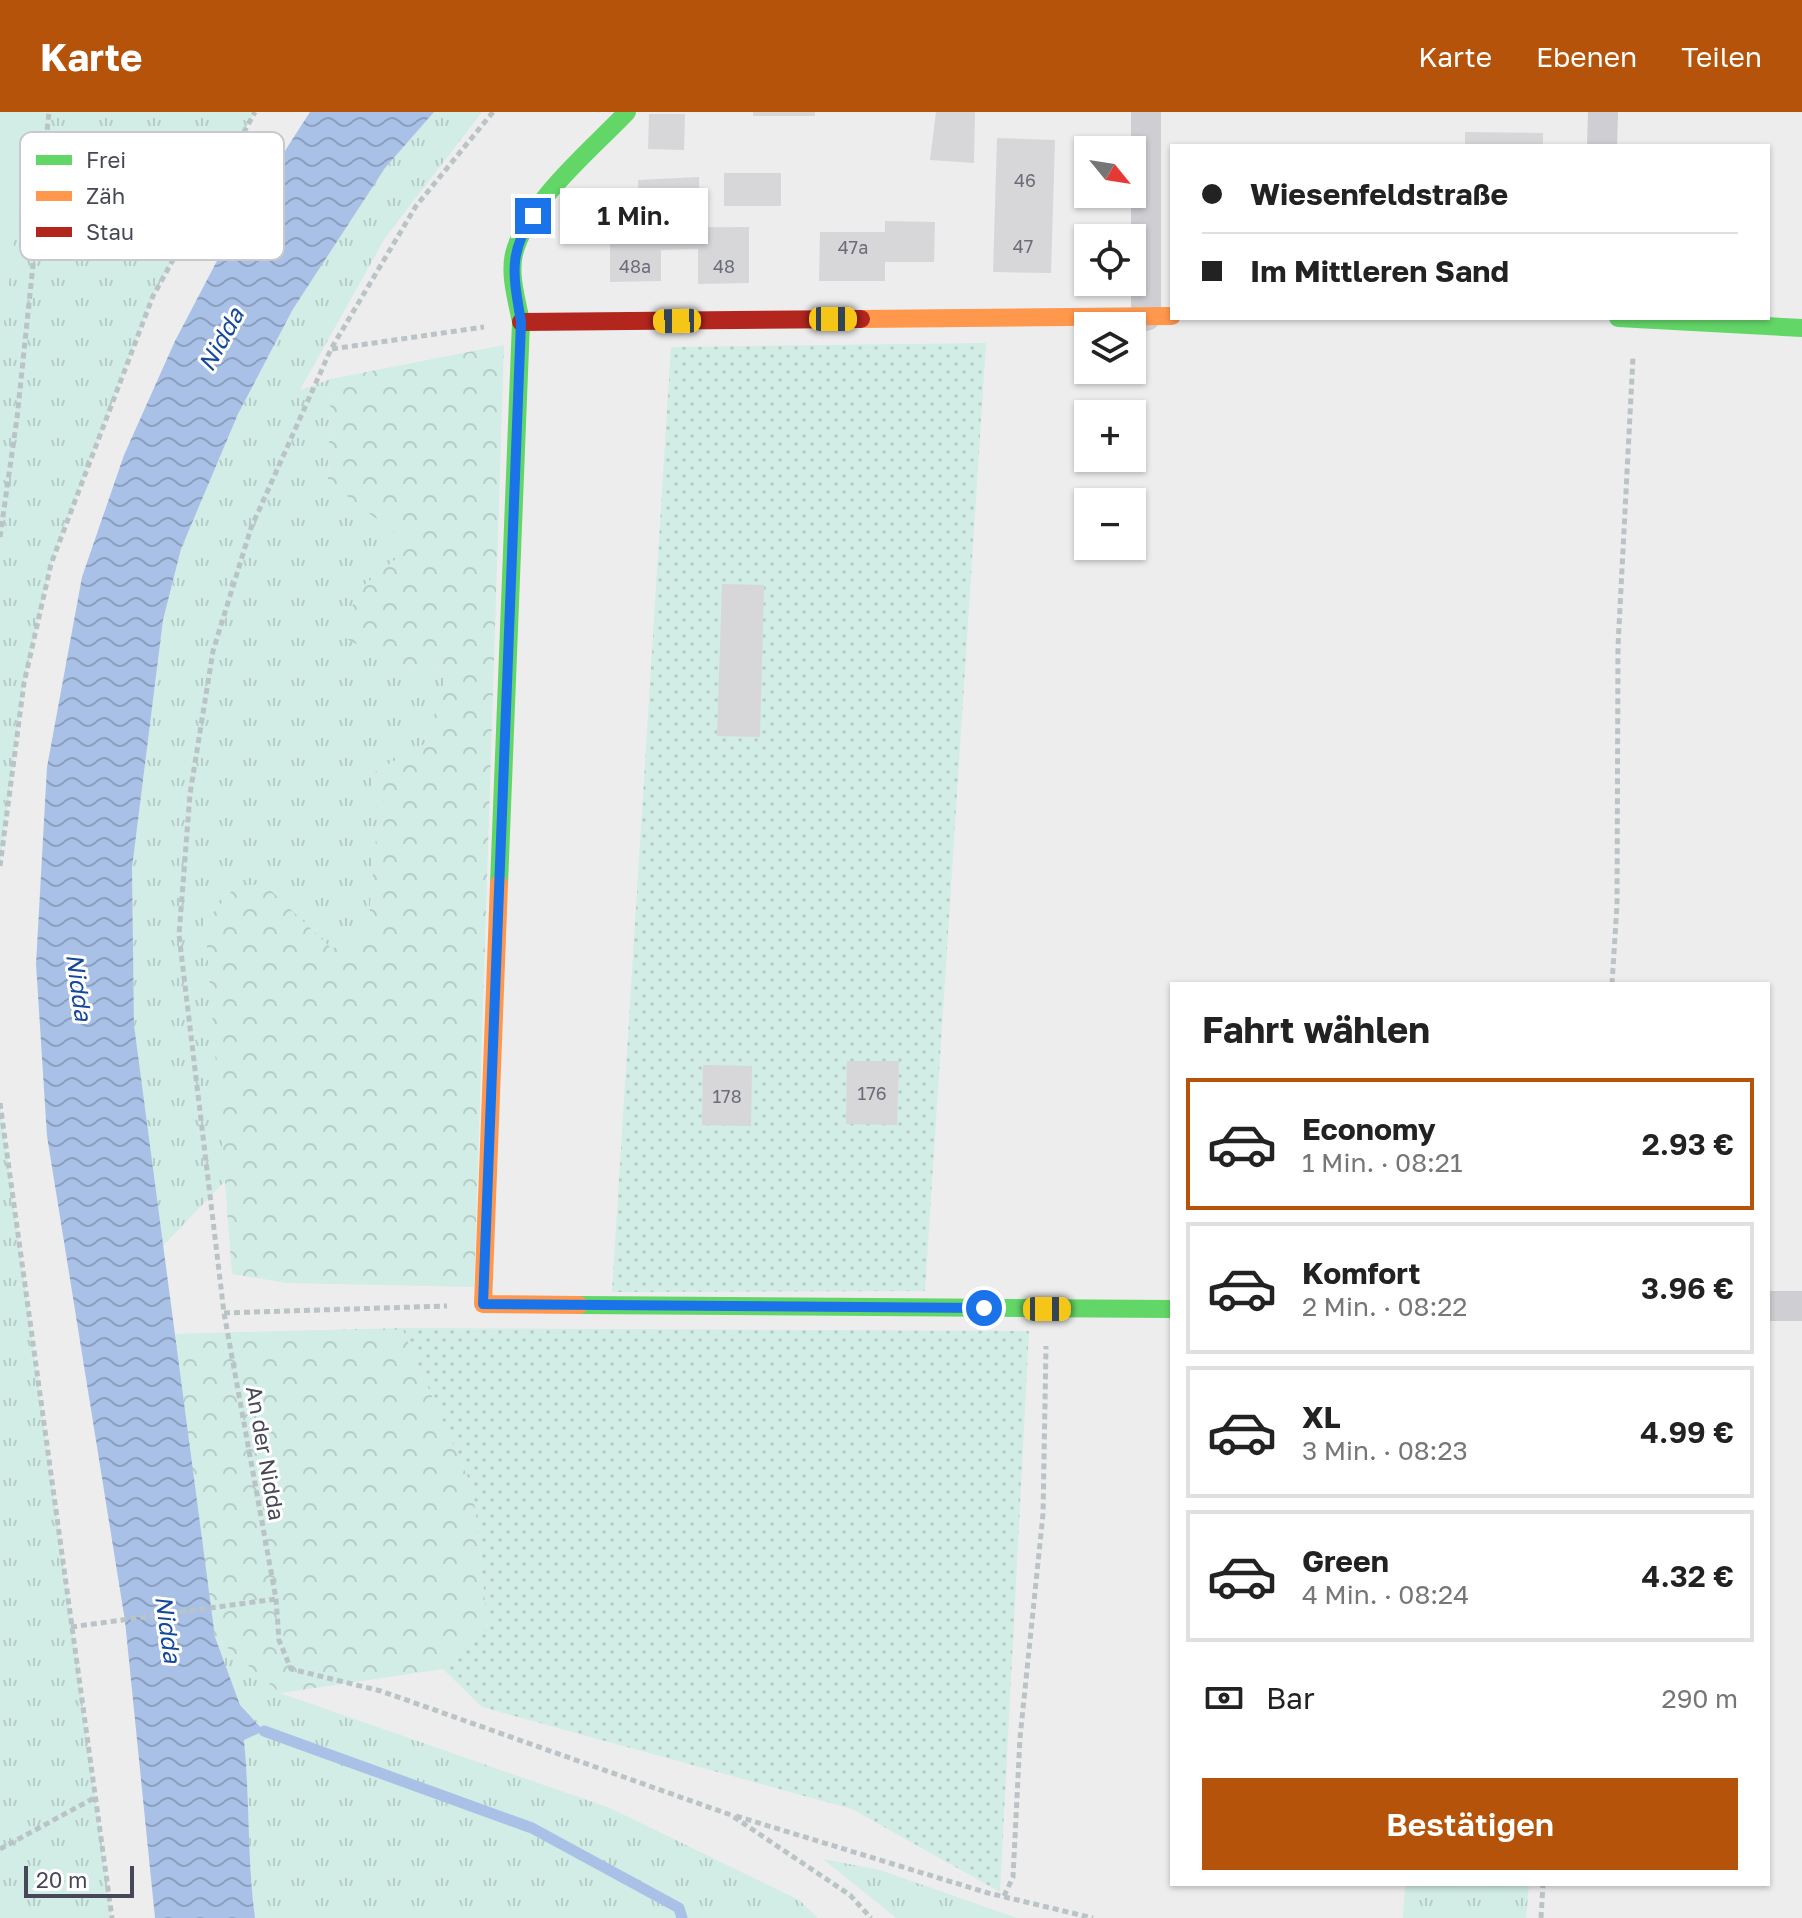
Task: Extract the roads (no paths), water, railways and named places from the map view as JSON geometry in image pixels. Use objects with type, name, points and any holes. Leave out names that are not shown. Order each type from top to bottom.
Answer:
[{"type":"street","points":[[627,112],[533,216],[520,236],[513,256],[513,276],[521,322],[483,1304],[1170,1309]]},
{"type":"street","points":[[521,322],[1159,316],[1146,112]]},
{"type":"street","points":[[1602,144],[1603,112]]},
{"type":"street","points":[[1646,320],[1802,328]]},
{"type":"street","points":[[1770,1306],[1802,1306]]},
{"type":"water","name":"Nidda","points":[[310,112],[434,112],[385,168],[293,309],[238,414],[181,549],[163,620],[132,868],[134,1025],[215,1637],[240,1705],[264,1731],[244,1740],[255,1918],[155,1918],[125,1621],[47,1136],[36,964],[47,767],[82,577],[124,455],[175,341],[217,260],[284,260],[284,152]]},
{"type":"waterway","points":[[264,1731],[532,1828],[679,1908],[682,1918]]}]
